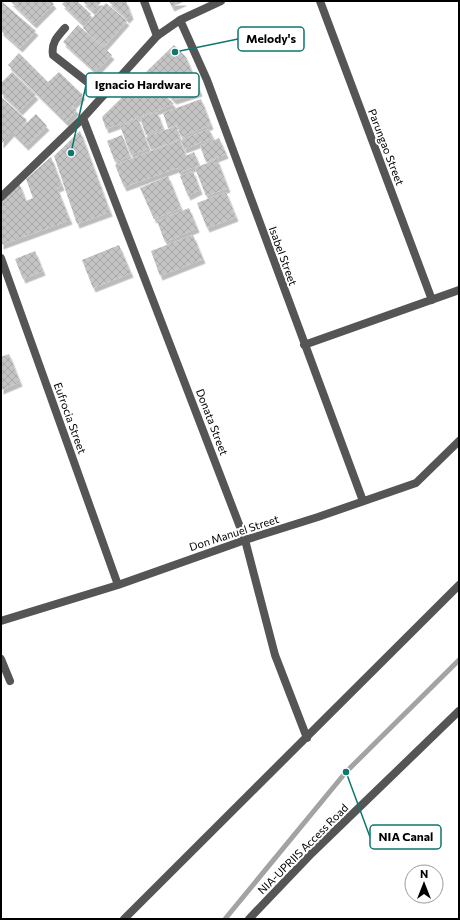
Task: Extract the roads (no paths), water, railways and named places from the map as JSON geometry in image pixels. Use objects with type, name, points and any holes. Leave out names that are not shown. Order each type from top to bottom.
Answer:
[{"type":"street","points":[[144,1],[157,36]]},
{"type":"street","points":[[1,197],[84,118],[157,36],[180,20],[221,1]]},
{"type":"street","name":"Parungao Street","points":[[320,1],[432,300]]},
{"type":"street","name":"Isabel Street","points":[[180,20],[207,80],[363,502]]},
{"type":"street","points":[[65,28],[55,40],[52,48],[53,55],[104,95]]},
{"type":"street","name":"Donata Street","points":[[84,118],[245,540],[275,654],[307,738]]},
{"type":"street","name":"Eufrocia Street","points":[[1,258],[118,585]]},
{"type":"street","points":[[304,345],[459,290]]},
{"type":"street","name":"Don Manuel Street","points":[[1,621],[118,585],[245,540],[363,502],[416,483],[459,441]]},
{"type":"street","points":[[124,919],[459,586]]},
{"type":"street","points":[[1,659],[10,681]]},
{"type":"street","name":"NIA-UPRIIS Access Road","points":[[249,919],[312,853],[459,711]]},
{"type":"waterway","points":[[225,919],[346,772],[459,660]]},
{"type":"place","name":"Melody's","points":[[175,52]]},
{"type":"place","name":"Ignacio Hardware","points":[[71,153]]},
{"type":"place","name":"NIA Canal","points":[[346,772]]}]
